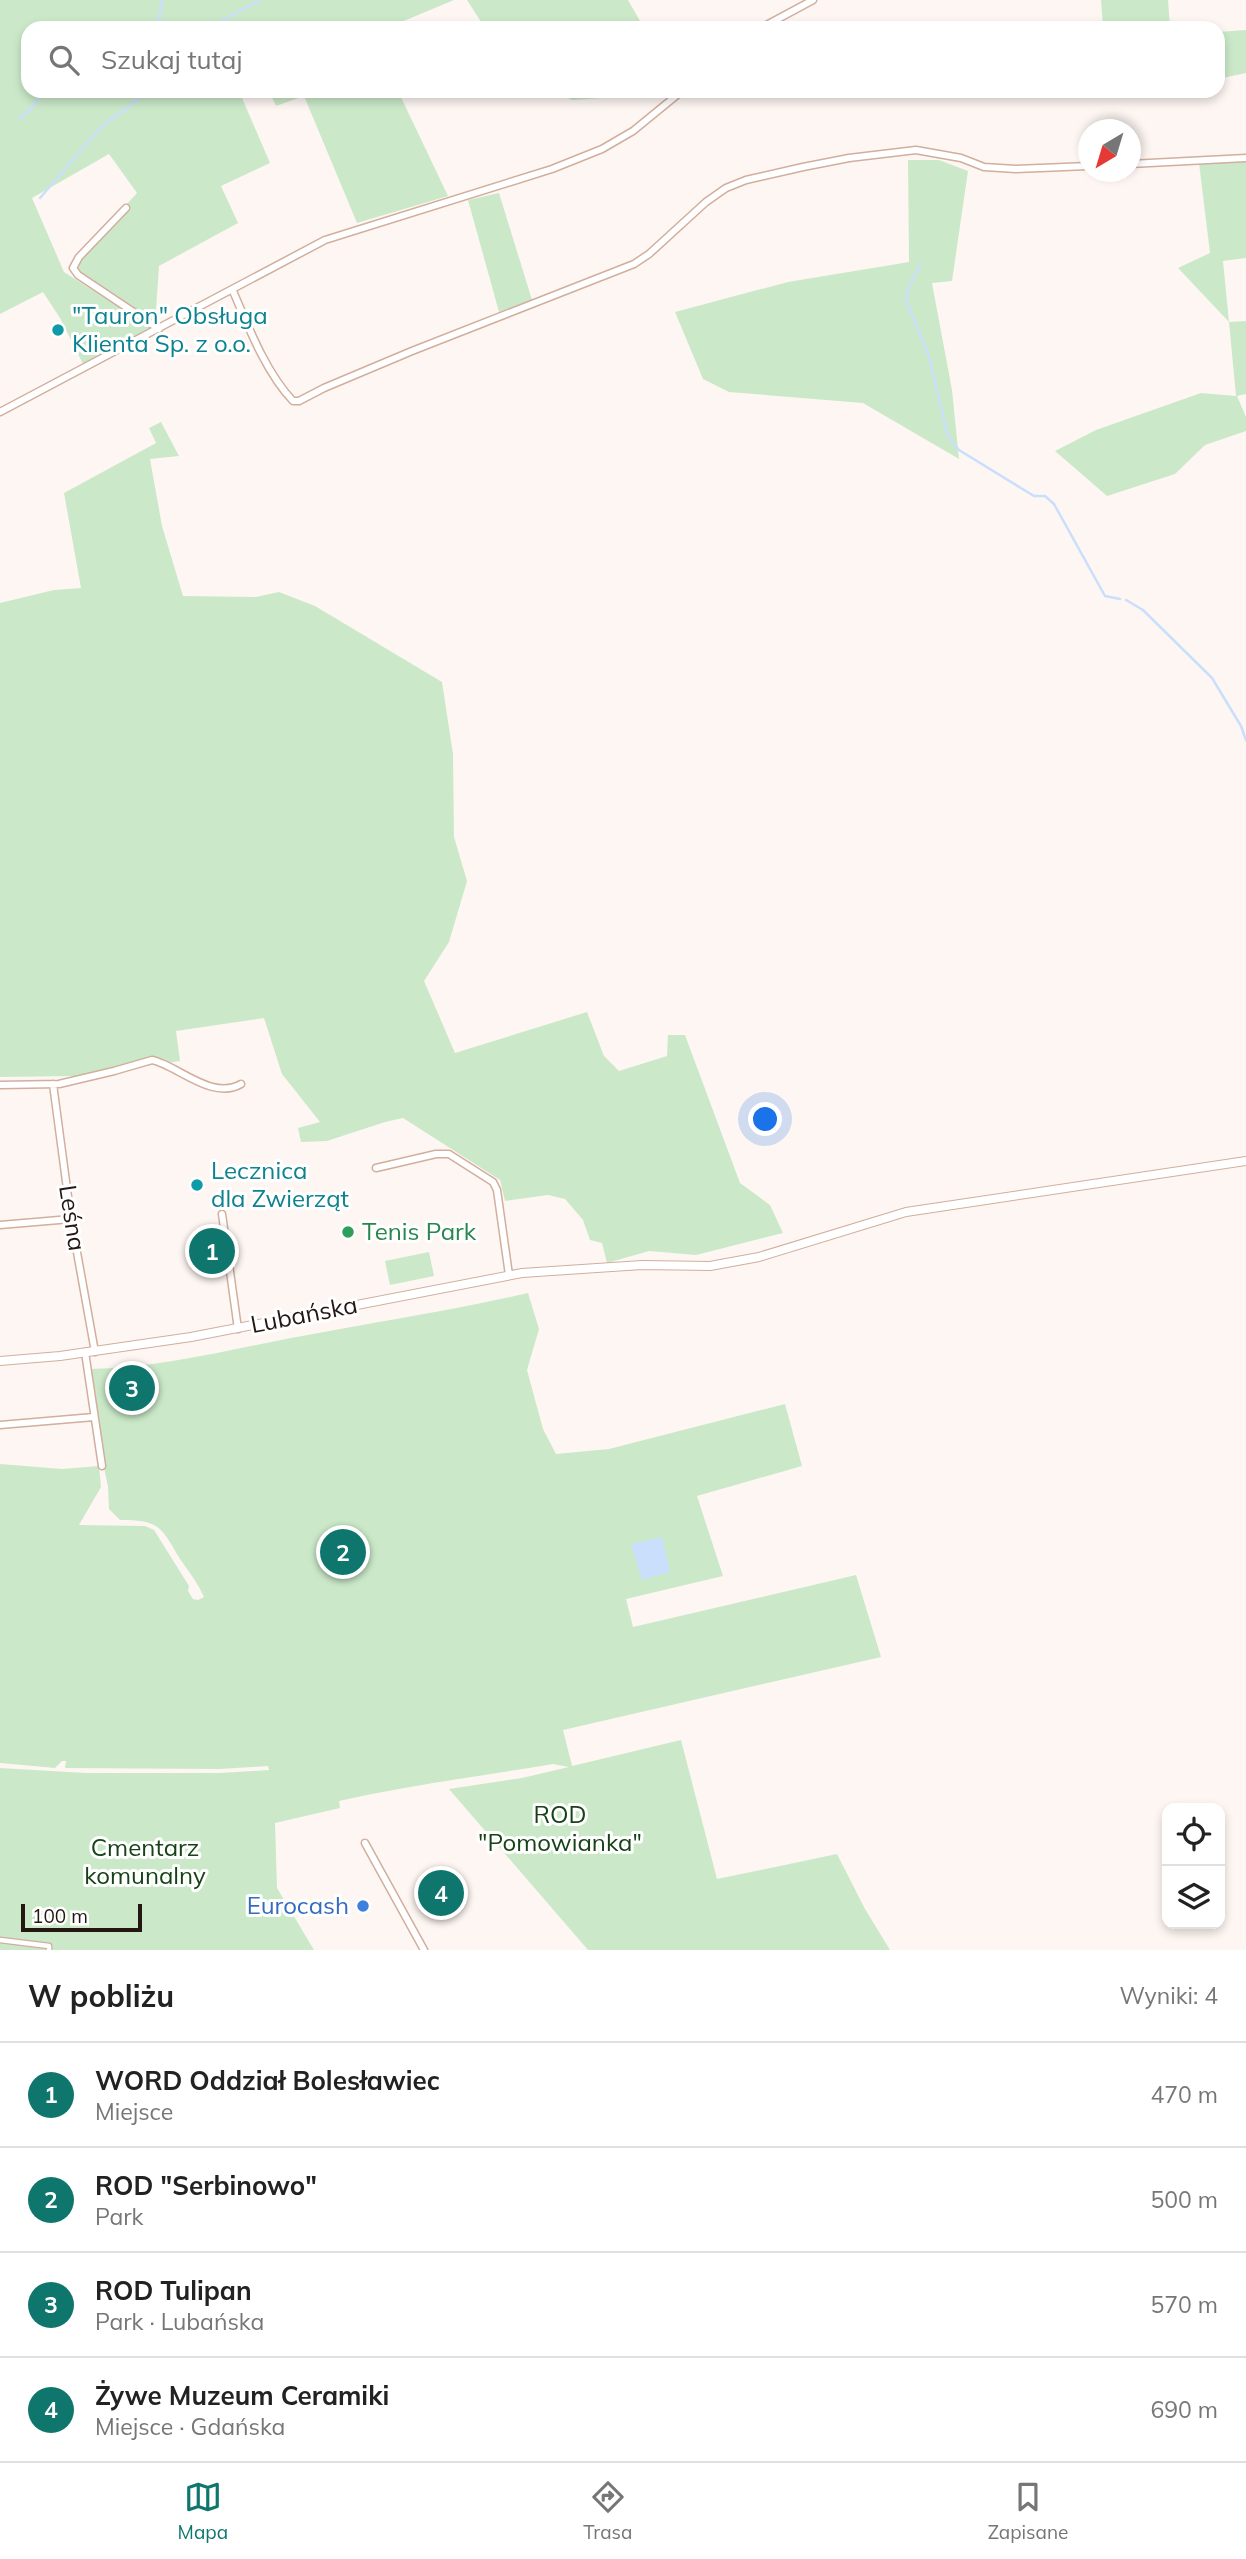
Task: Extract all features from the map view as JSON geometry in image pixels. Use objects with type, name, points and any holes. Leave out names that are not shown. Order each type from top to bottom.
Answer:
[{"type":"street","points":[[774,21],[813,0]]},
{"type":"street","points":[[0,412],[325,240],[532,175],[602,149],[633,131],[673,98]]},
{"type":"street","points":[[233,291],[281,385],[293,401],[299,401],[412,351],[634,264],[649,254],[714,195],[746,180],[849,158],[916,150],[946,154],[984,167],[1016,169],[1078,166]]},
{"type":"street","points":[[1141,163],[1246,158]]},
{"type":"street","points":[[126,208],[79,257],[73,268],[78,275],[159,329]]},
{"type":"street","points":[[0,1085],[53,1084],[152,1060],[204,1084],[231,1088],[241,1084]]},
{"type":"street","name":"Leśna","points":[[53,1084],[90,1352]]},
{"type":"street","points":[[376,1168],[436,1154],[449,1154],[493,1182],[497,1189],[509,1275]]},
{"type":"street","name":"Lubańska","points":[[0,1361],[90,1352],[237,1329],[522,1273],[642,1265],[710,1266],[759,1257],[906,1213],[1246,1161]]},
{"type":"street","points":[[222,1214],[237,1329]]},
{"type":"street","points":[[0,1225],[71,1219]]},
{"type":"street","points":[[90,1352],[94,1417],[102,1466]]},
{"type":"street","points":[[0,1425],[94,1417]]},
{"type":"street","points":[[365,1843],[424,1950]]},
{"type":"street","points":[[0,1940],[49,1946],[49,1950]]},
{"type":"green space","points":[[0,0],[454,0],[404,21],[21,21],[21,98],[242,98],[270,163],[221,186],[238,223],[159,266],[155,324],[68,268],[137,193],[109,154],[32,198],[64,272],[152,328],[83,364],[60,318],[43,292],[0,314]]},
{"type":"green space","points":[[467,0],[628,0],[640,21],[480,21]]},
{"type":"green space","points":[[1101,0],[1168,0],[1170,21],[1102,21]]},
{"type":"green space","points":[[1246,30],[1246,73],[1225,78],[1225,32]]},
{"type":"green space","points":[[272,98],[298,98],[276,106]]},
{"type":"green space","points":[[305,98],[401,98],[448,196],[357,223]]},
{"type":"green space","points":[[568,98],[601,98],[572,100]]},
{"type":"green space","points":[[1246,159],[1246,258],[1223,261],[1229,322],[1178,268],[1210,253],[1199,163]]},
{"type":"green space","points":[[908,160],[939,160],[968,171],[952,281],[932,283],[952,390],[959,459],[863,403],[729,392],[703,379],[675,312],[788,282],[909,262]]},
{"type":"green space","points":[[499,193],[532,300],[499,312],[468,200]]},
{"type":"green space","points":[[1246,321],[1246,394],[1237,396],[1246,417],[1246,431],[1205,445],[1175,474],[1107,496],[1055,451],[1096,430],[1201,393],[1236,396],[1229,322]]},
{"type":"green space","points":[[161,422],[179,456],[150,459],[162,526],[183,596],[256,597],[279,592],[315,606],[442,682],[453,754],[454,837],[467,881],[449,942],[424,981],[455,1053],[587,1012],[604,1056],[619,1071],[667,1056],[668,1035],[685,1035],[740,1183],[770,1205],[783,1233],[696,1255],[649,1251],[607,1263],[602,1243],[590,1240],[583,1220],[565,1199],[548,1195],[505,1201],[500,1180],[403,1118],[327,1141],[301,1142],[298,1128],[320,1122],[282,1074],[264,1018],[176,1031],[180,1061],[75,1076],[0,1077],[0,603],[54,590],[81,588],[64,493],[156,443],[149,428]]},
{"type":"green space","points":[[429,1252],[434,1276],[390,1285],[385,1261]]},
{"type":"green space","points":[[528,1293],[539,1329],[527,1370],[543,1429],[556,1454],[609,1449],[785,1404],[802,1466],[697,1496],[723,1576],[626,1599],[633,1627],[856,1575],[881,1657],[563,1730],[572,1766],[681,1740],[717,1879],[837,1854],[890,1950],[588,1950],[449,1789],[522,1778],[569,1767],[553,1764],[366,1795],[339,1801],[340,1808],[275,1823],[277,1888],[314,1950],[0,1950],[0,1768],[86,1773],[220,1773],[269,1770],[268,1766],[220,1769],[65,1768],[66,1761],[62,1761],[55,1768],[0,1763],[0,1464],[62,1469],[99,1466],[101,1487],[79,1525],[145,1526],[154,1530],[189,1586],[188,1591],[193,1599],[198,1600],[204,1597],[202,1592],[158,1527],[144,1522],[120,1520],[109,1509],[108,1487],[94,1417],[89,1369],[140,1366],[190,1358]]},
{"type":"water","points":[[662,1537],[670,1572],[642,1580],[631,1544]]},
{"type":"waterway","points":[[159,21],[162,0]]},
{"type":"waterway","points":[[221,21],[260,0]]},
{"type":"waterway","points":[[20,119],[39,98]]},
{"type":"waterway","points":[[40,198],[102,126],[140,98]]},
{"type":"waterway","points":[[921,264],[909,286],[906,300],[929,357],[948,437],[959,450],[1034,496],[1045,496],[1054,504],[1105,596],[1120,599]]},
{"type":"waterway","points":[[1126,600],[1143,610],[1212,678],[1241,726],[1246,740]]},
{"type":"place","name":"\"Tauron\" Obsługa Klienta Sp. z o.o.","points":[[58,330]]},
{"type":"place","name":"Lecznica dla Zwierząt","points":[[197,1185]]},
{"type":"place","name":"Tenis Park","points":[[348,1232]]},
{"type":"place","name":"WORD Oddział Bolesławiec","points":[[212,1251]]},
{"type":"place","name":"ROD Tulipan","points":[[132,1388]]},
{"type":"place","name":"ROD \"Serbinowo\"","points":[[343,1552]]},
{"type":"place","name":"Żywe Muzeum Ceramiki","points":[[441,1893]]},
{"type":"place","name":"Eurocash","points":[[363,1906]]},
{"type":"park label","name":"ROD \"Pomowianka\"","points":[[560,1829]]},
{"type":"park label","name":"Cmentarz komunalny","points":[[145,1862]]}]
